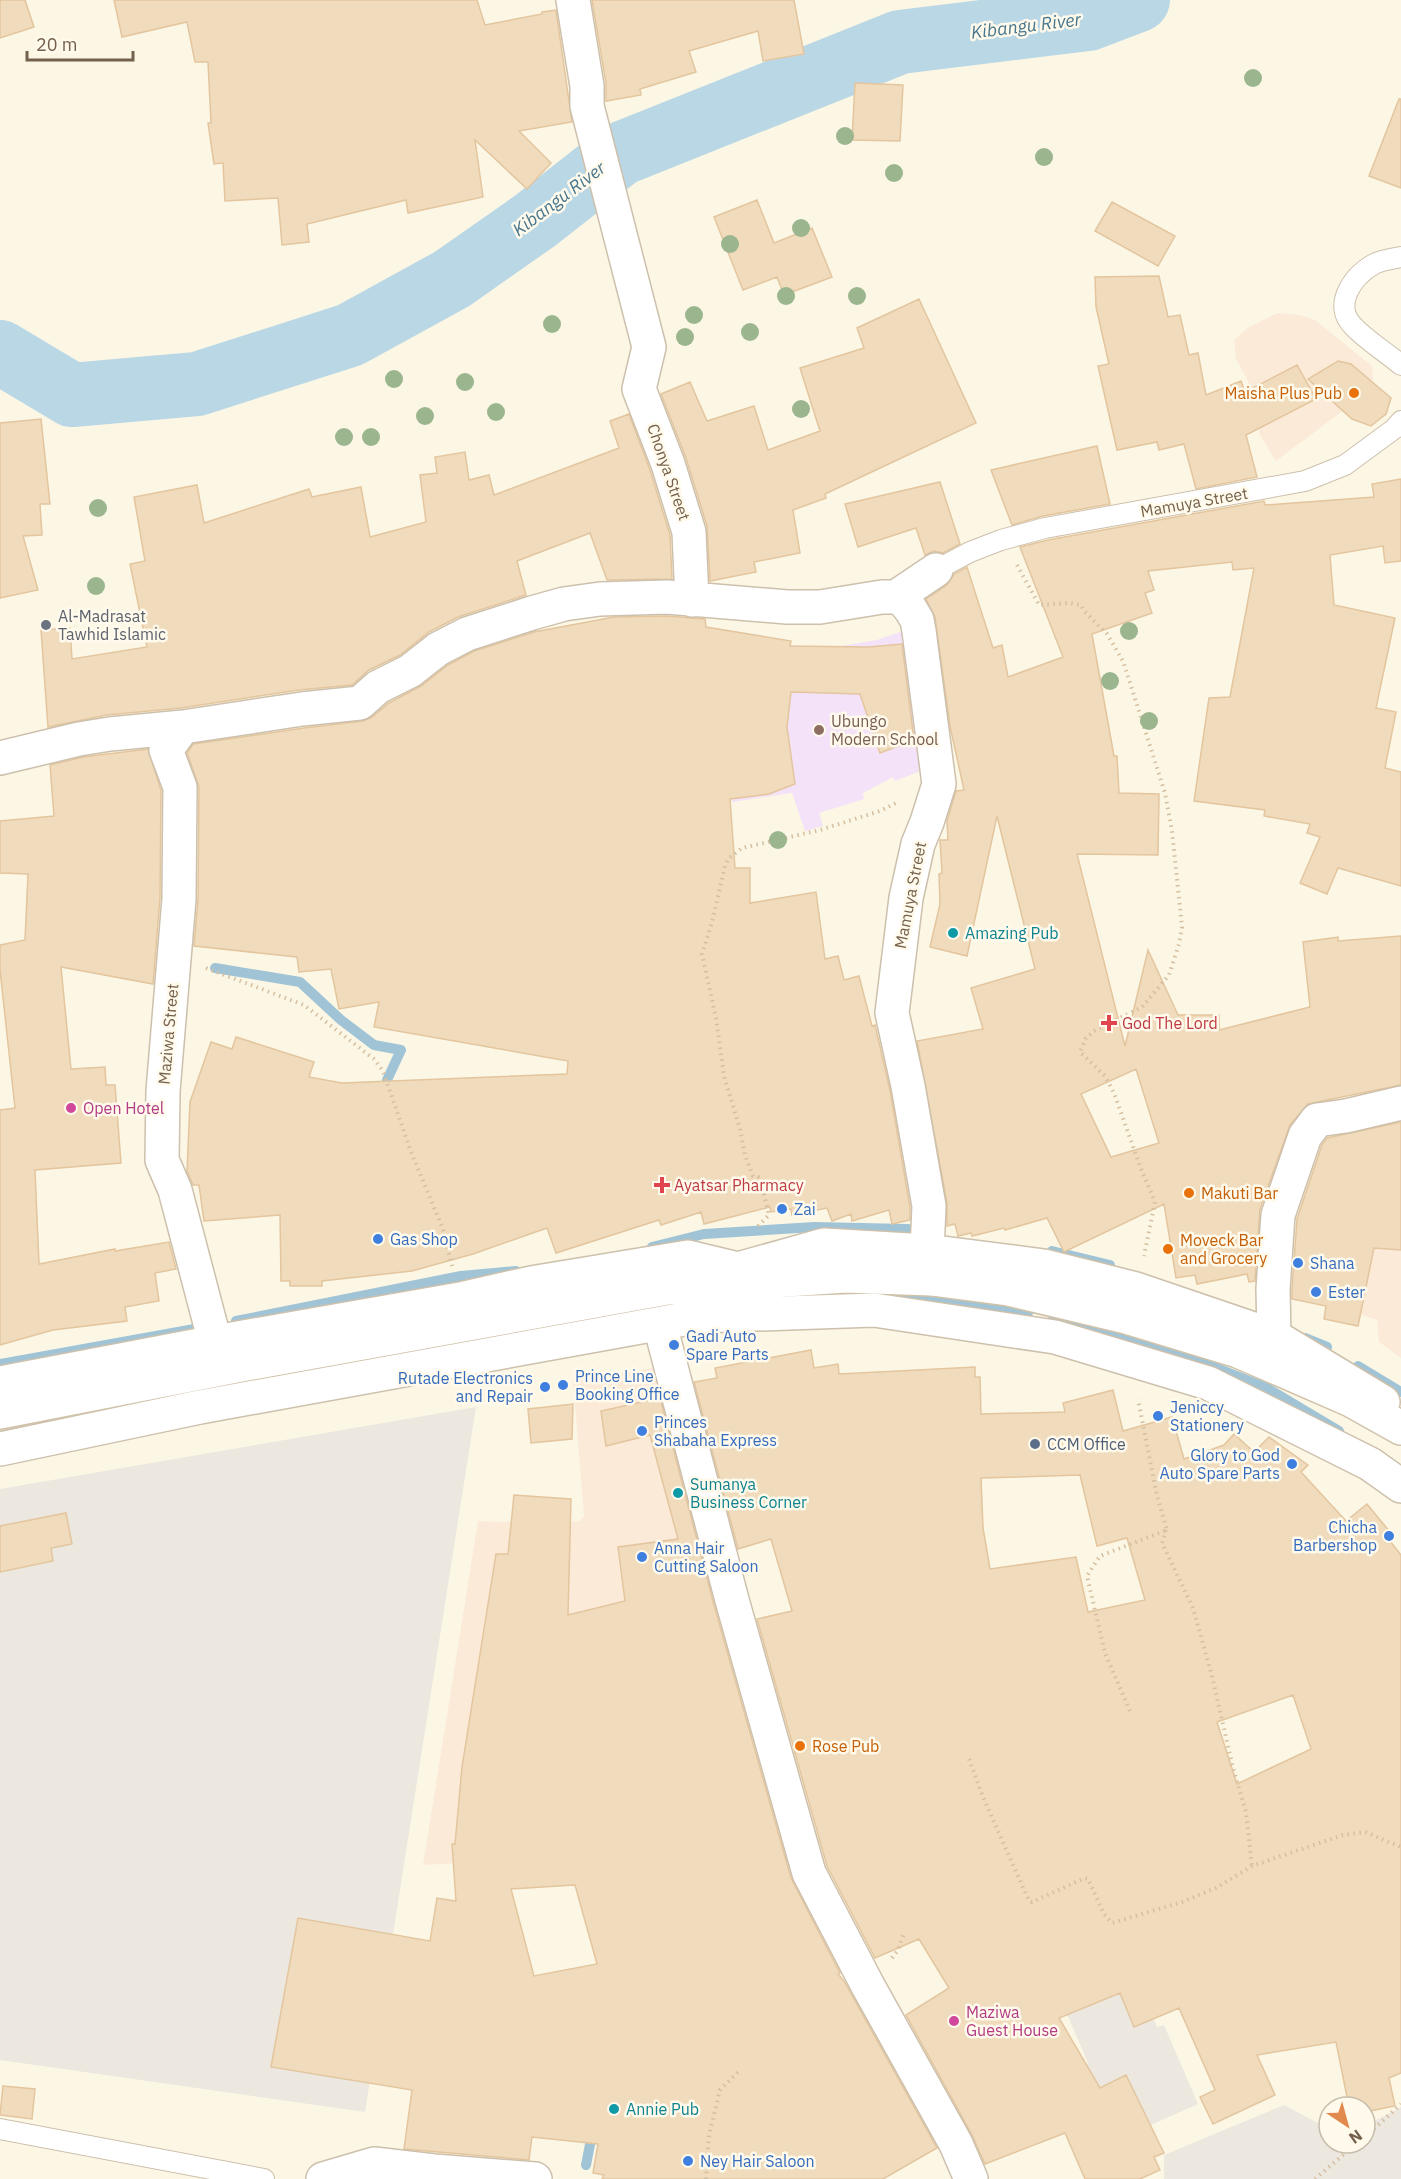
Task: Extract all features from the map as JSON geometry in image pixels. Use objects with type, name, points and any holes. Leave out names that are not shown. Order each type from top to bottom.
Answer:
[{"type":"street","name":"Chonya Street","points":[[573,0],[587,86],[587,106],[649,346],[639,389],[668,464],[689,531],[692,600]]},
{"type":"street","name":"Mamuya Street","points":[[929,1265],[929,1206],[908,1086],[892,1013],[906,898],[918,844],[939,784],[926,672],[917,620],[904,601],[896,597],[936,570]]},
{"type":"street","points":[[0,758],[90,737],[360,703],[378,687],[410,671],[438,649],[467,634],[497,622],[564,604],[636,596],[786,607],[820,607],[896,597]]},
{"type":"street","name":"Maziwa Street","points":[[183,727],[166,750],[180,787],[179,899],[163,1091],[162,1161],[175,1190],[215,1342]]},
{"type":"street","points":[[1275,1336],[1273,1289],[1278,1215],[1305,1136],[1317,1120],[1346,1116],[1401,1103]]},
{"type":"street","points":[[0,1383],[460,1299],[531,1283],[688,1257],[738,1269],[825,1245],[929,1265],[1008,1289],[1126,1317],[1185,1334],[1238,1351],[1351,1400],[1401,1428]]},
{"type":"street","points":[[0,1412],[241,1365],[667,1288],[844,1276],[929,1265],[1044,1266],[1136,1289],[1275,1336],[1401,1414]]},
{"type":"street","points":[[0,1449],[200,1407],[700,1316],[874,1310],[1055,1337],[1208,1383],[1370,1464],[1401,1486]]},
{"type":"street","points":[[660,1325],[732,1600],[809,1873],[868,1986],[956,2144],[970,2179]]},
{"type":"street","points":[[323,2179],[374,2164],[535,2179]]},
{"type":"lane","points":[[1401,257],[1375,263],[1359,274],[1346,293],[1345,309],[1351,325],[1401,365]]},
{"type":"lane","name":"Mamuya Street","points":[[936,570],[970,552],[1001,540],[1045,528],[1305,482],[1345,465],[1394,429],[1401,421]]},
{"type":"lane","points":[[0,2129],[264,2179]]},
{"type":"path","points":[[1001,540],[1039,605],[1070,603],[1081,605],[1107,634],[1123,661],[1165,793],[1172,831],[1182,927],[1179,945],[1169,975],[1143,1007],[1094,1031],[1086,1038],[1080,1052],[1105,1076],[1114,1093],[1155,1202],[1136,1289]]},
{"type":"path","points":[[738,1269],[748,1235],[769,1215],[762,1185],[758,1177],[753,1176],[745,1155],[740,1129],[724,1076],[716,1018],[702,954],[728,859],[742,848],[820,830],[880,811],[939,784]]},
{"type":"path","points":[[173,969],[209,968],[304,1005],[374,1059],[383,1071],[411,1152],[443,1229],[460,1299]]},
{"type":"path","points":[[1131,1360],[1157,1496],[1167,1530],[1162,1542],[1193,1608],[1212,1676],[1233,1768],[1246,1812],[1252,1866]]},
{"type":"path","points":[[1130,1711],[1105,1653],[1087,1576],[1100,1556],[1167,1530]]},
{"type":"path","points":[[969,1759],[1027,1898],[1032,1902],[1085,1878],[1104,1914],[1112,1923],[1182,1902],[1216,1888],[1252,1866],[1343,1835],[1365,1832],[1401,1847]]},
{"type":"path","points":[[706,2179],[709,2135],[720,2090],[740,2070]]},
{"type":"path","points":[[1377,2125],[1401,2104]]},
{"type":"path","points":[[1315,2179],[1343,2155]]},
{"type":"shaded area","name":"Maisha Plus Pub","points":[[1278,313],[1300,315],[1315,320],[1372,366],[1373,379],[1364,395],[1276,461],[1260,435],[1248,381],[1236,359],[1234,340],[1249,327]]},
{"type":"shaded area","points":[[912,628],[933,766],[895,781],[893,777],[863,793],[864,799],[819,813],[823,826],[805,831],[792,793],[732,802],[720,719],[786,645],[836,647],[877,640]]},
{"type":"shaded area","points":[[1401,1150],[1401,1358],[1379,1342],[1377,1320],[1340,1307]]},
{"type":"shaded area","name":"Sumanya Business Corner","points":[[664,1366],[725,1593],[661,1605],[577,1857],[423,1865],[478,1521],[505,1522],[527,1519],[557,1523],[580,1521],[584,1516],[573,1381]]},
{"type":"shaded area","points":[[476,1407],[365,2112],[0,2060],[0,1489]]},
{"type":"shaded area","points":[[1092,1875],[1157,2027],[1164,2025],[1198,2104],[1117,2140],[1084,2065],[1088,2063],[1055,1986]]},
{"type":"shaded area","points":[[1284,2105],[1317,2123],[1317,2155],[1377,2155],[1377,2120],[1401,2107],[1401,2179],[1164,2179],[1164,2155]]},
{"type":"building","points":[[0,0],[25,0],[34,27],[0,38]]},
{"type":"building","points":[[114,0],[477,0],[485,25],[556,10],[572,122],[519,131],[551,163],[527,189],[475,140],[483,197],[408,213],[406,200],[307,224],[309,242],[282,245],[278,198],[225,201],[223,163],[214,164],[208,123],[211,123],[208,62],[195,62],[187,22],[122,37]]},
{"type":"building","points":[[592,0],[794,0],[804,54],[763,61],[758,31],[689,51],[696,72],[640,89],[641,95],[606,101],[606,83]]},
{"type":"building","points":[[855,83],[903,85],[900,141],[852,140]]},
{"type":"building","points":[[1399,99],[1401,99],[1401,188],[1369,176]]},
{"type":"building","points":[[757,200],[774,243],[812,228],[832,277],[784,295],[777,277],[743,290],[714,217]]},
{"type":"building","points":[[1112,202],[1175,236],[1158,266],[1095,231]]},
{"type":"building","points":[[1159,276],[1168,317],[1180,315],[1189,355],[1198,353],[1206,395],[1241,381],[1245,392],[1297,365],[1316,399],[1246,435],[1257,477],[1196,489],[1184,444],[1159,450],[1157,442],[1117,450],[1098,366],[1109,364],[1096,307],[1095,277]]},
{"type":"building","points":[[919,299],[976,423],[825,494],[826,498],[793,510],[800,553],[754,562],[756,572],[710,581],[707,526],[686,458],[661,394],[690,382],[707,421],[754,406],[768,450],[820,431],[800,368],[864,348],[857,328]]},
{"type":"building","name":"Maisha Plus Pub","points":[[1338,361],[1351,364],[1391,398],[1386,414],[1371,426],[1352,419],[1308,379]]},
{"type":"building","points":[[629,414],[650,470],[670,535],[672,579],[607,580],[590,533],[517,561],[526,595],[458,617],[429,632],[400,655],[369,670],[352,685],[299,690],[181,708],[107,715],[48,727],[41,630],[70,628],[72,659],[147,647],[130,564],[145,561],[134,497],[197,485],[204,523],[309,489],[312,497],[361,487],[370,537],[426,522],[420,475],[437,473],[435,457],[465,452],[469,480],[489,475],[494,495],[619,448],[610,421]]},
{"type":"building","points":[[41,419],[50,504],[40,504],[42,535],[23,536],[38,590],[0,598],[0,423]]},
{"type":"building","points":[[1097,446],[1110,504],[1043,516],[1012,525],[991,470]]},
{"type":"building","points":[[1401,479],[1401,561],[1385,563],[1383,546],[1330,555],[1334,605],[1395,618],[1376,708],[1396,712],[1385,768],[1401,772],[1401,886],[1338,868],[1327,894],[1300,883],[1320,837],[1307,833],[1310,824],[1264,816],[1265,810],[1194,801],[1209,698],[1230,697],[1254,568],[1233,570],[1232,562],[1148,571],[1154,590],[1145,593],[1152,613],[1092,634],[1114,756],[1117,756],[1119,793],[1159,794],[1158,855],[1077,854],[1125,1046],[1148,950],[1178,1015],[1219,1015],[1219,1030],[1310,1007],[1303,942],[1338,937],[1338,941],[1401,936],[1401,1085],[1308,1104],[1290,1125],[1260,1209],[1255,1281],[1249,1282],[1247,1274],[1197,1284],[1195,1275],[1176,1278],[1164,1204],[1064,1252],[1047,1218],[1005,1230],[1004,1228],[972,1236],[971,1233],[958,1236],[955,1224],[947,1226],[947,1203],[917,1041],[983,1029],[971,988],[1035,969],[997,816],[967,956],[930,947],[940,904],[939,874],[942,873],[940,840],[948,840],[947,821],[956,791],[964,790],[950,726],[935,617],[926,599],[947,585],[954,574],[967,567],[993,648],[1002,645],[1008,677],[1063,657],[1020,547],[1264,501],[1265,505],[1374,497],[1372,484]],"holes":[[[1136,1069],[1159,1143],[1111,1157],[1081,1094]]]},
{"type":"building","points":[[940,482],[960,544],[943,553],[934,551],[925,555],[916,528],[858,547],[845,504]]},
{"type":"building","points":[[666,616],[705,619],[706,627],[791,641],[790,646],[869,647],[902,644],[914,740],[880,753],[860,694],[791,692],[787,727],[795,784],[769,794],[730,799],[735,868],[750,868],[750,903],[816,892],[825,959],[838,956],[844,980],[859,976],[872,1026],[875,1025],[890,1090],[910,1207],[910,1220],[892,1224],[889,1210],[852,1221],[851,1214],[832,1221],[827,1208],[792,1215],[791,1209],[771,1212],[770,1207],[704,1224],[701,1212],[661,1225],[659,1220],[556,1253],[547,1228],[473,1254],[412,1271],[322,1281],[322,1286],[290,1286],[290,1281],[281,1281],[280,1215],[204,1221],[199,1185],[193,1185],[187,1171],[190,1102],[211,1042],[232,1049],[236,1037],[314,1062],[309,1077],[342,1083],[567,1074],[568,1061],[374,1027],[379,1002],[339,1009],[331,969],[299,972],[297,957],[194,946],[198,899],[199,787],[187,753],[193,744],[363,721],[372,717],[389,703],[421,686],[448,665],[474,651],[534,632],[614,617]]},
{"type":"building","points":[[148,749],[161,790],[160,898],[153,984],[61,967],[71,1069],[105,1067],[106,1085],[115,1085],[121,1163],[35,1170],[39,1264],[115,1249],[115,1251],[169,1242],[176,1269],[155,1273],[159,1301],[125,1307],[127,1321],[53,1330],[0,1345],[0,1110],[15,1108],[0,970],[0,945],[25,940],[28,874],[0,873],[0,821],[54,816],[50,765],[83,757]]},
{"type":"building","points":[[1401,1122],[1401,1250],[1374,1248],[1358,1326],[1324,1319],[1326,1306],[1292,1299],[1297,1219],[1322,1145],[1327,1138]]},
{"type":"building","points":[[811,1350],[814,1368],[838,1364],[839,1374],[975,1367],[975,1377],[980,1377],[981,1414],[1065,1412],[1063,1403],[1113,1390],[1123,1431],[1172,1417],[1184,1459],[1224,1445],[1234,1434],[1254,1452],[1269,1437],[1308,1465],[1301,1472],[1346,1521],[1367,1504],[1390,1532],[1386,1536],[1401,1555],[1401,2073],[1389,2078],[1395,2106],[1377,2110],[1377,2095],[1347,2095],[1336,2042],[1257,2055],[1275,2095],[1213,2124],[1200,2097],[1215,2090],[1179,2008],[1134,2027],[1120,1993],[1059,2018],[1100,2088],[1126,2075],[1164,2153],[1154,2157],[1160,2170],[1140,2179],[1085,2179],[1065,2133],[985,2164],[972,2135],[906,2015],[949,1988],[919,1939],[875,1958],[827,1866],[757,1619],[792,1611],[771,1539],[738,1549],[694,1382],[717,1378],[715,1368]],"holes":[[[1080,1475],[1097,1546],[1127,1538],[1145,1600],[1088,1612],[1076,1557],[990,1569],[983,1528],[981,1478]],[[1293,1695],[1311,1749],[1237,1784],[1217,1722]]]},
{"type":"building","points":[[660,1398],[714,1605],[791,1878],[840,1973],[838,1974],[937,2148],[883,2179],[602,2179],[604,2175],[593,2173],[598,2144],[532,2137],[529,2160],[404,2149],[412,2090],[271,2067],[298,1918],[430,1941],[437,1898],[456,1901],[452,1844],[455,1844],[462,1767],[496,1554],[508,1554],[514,1495],[571,1499],[568,1615],[625,1601],[618,1547],[678,1539],[650,1435],[606,1446],[601,1411]],"holes":[[[575,1885],[597,1964],[534,1976],[511,1889]]]},
{"type":"building","points":[[573,1404],[572,1439],[531,1443],[528,1409]]},
{"type":"building","points":[[66,1513],[72,1544],[51,1548],[53,1561],[0,1572],[0,1526]]},
{"type":"building","points":[[3,2086],[35,2089],[32,2119],[0,2115]]},
{"type":"waterway","name":"Kibangu River","points":[[0,352],[72,395],[197,384],[350,335],[452,279],[536,220],[620,154],[900,42],[1088,19],[1138,0]]},
{"type":"waterway","points":[[215,968],[300,982],[341,1020],[374,1045],[401,1050],[387,1080],[392,1093]]},
{"type":"waterway","points":[[652,1247],[704,1234],[814,1227],[908,1229]]},
{"type":"waterway","points":[[1052,1251],[1110,1265]]},
{"type":"waterway","points":[[236,1321],[461,1276],[516,1271]]},
{"type":"waterway","points":[[885,1297],[932,1297],[1028,1313]]},
{"type":"waterway","points":[[1053,1319],[1165,1348],[1267,1388],[1339,1431]]},
{"type":"waterway","points":[[0,1364],[200,1328]]},
{"type":"waterway","points":[[1305,1338],[1327,1347]]},
{"type":"waterway","points":[[1358,1366],[1401,1392]]},
{"type":"waterway","points":[[586,2165],[593,2129]]},
{"type":"place","name":"Maisha Plus Pub","points":[[1354,393]]},
{"type":"place","name":"Al-Madrasat Tawhid Islamic","points":[[46,625]]},
{"type":"place","name":"Ubungo Modern School","points":[[819,730]]},
{"type":"place","name":"Amazing Pub","points":[[953,933]]},
{"type":"place","name":"God The Lord","points":[[1109,1023]]},
{"type":"place","name":"Open Hotel","points":[[71,1108]]},
{"type":"place","name":"Ayatsar Pharmacy","points":[[662,1185]]},
{"type":"place","name":"Makuti Bar","points":[[1189,1193]]},
{"type":"place","name":"Zai","points":[[782,1209]]},
{"type":"place","name":"Gas Shop","points":[[378,1239]]},
{"type":"place","name":"Moveck Bar and Grocery","points":[[1168,1249]]},
{"type":"place","name":"Shana","points":[[1298,1263]]},
{"type":"place","name":"Ester","points":[[1316,1292]]},
{"type":"place","name":"Gadi Auto Spare Parts","points":[[674,1345]]},
{"type":"place","name":"Prince Line Booking Office","points":[[563,1385]]},
{"type":"place","name":"Rutade Electronics and Repair","points":[[545,1387]]},
{"type":"place","name":"Jeniccy Stationery","points":[[1158,1416]]},
{"type":"place","name":"Princes Shabaha Express","points":[[642,1431]]},
{"type":"place","name":"CCM Office","points":[[1035,1444]]},
{"type":"place","name":"Glory to God Auto Spare Parts","points":[[1292,1464]]},
{"type":"place","name":"Sumanya Business Corner","points":[[678,1493]]},
{"type":"place","name":"Chicha Barbershop","points":[[1389,1536]]},
{"type":"place","name":"Anna Hair Cutting Saloon","points":[[642,1557]]},
{"type":"place","name":"Rose Pub","points":[[800,1746]]},
{"type":"place","name":"Maziwa Guest House","points":[[954,2021]]},
{"type":"place","name":"Annie Pub","points":[[614,2109]]},
{"type":"place","name":"Ney Hair Saloon","points":[[688,2161]]}]
